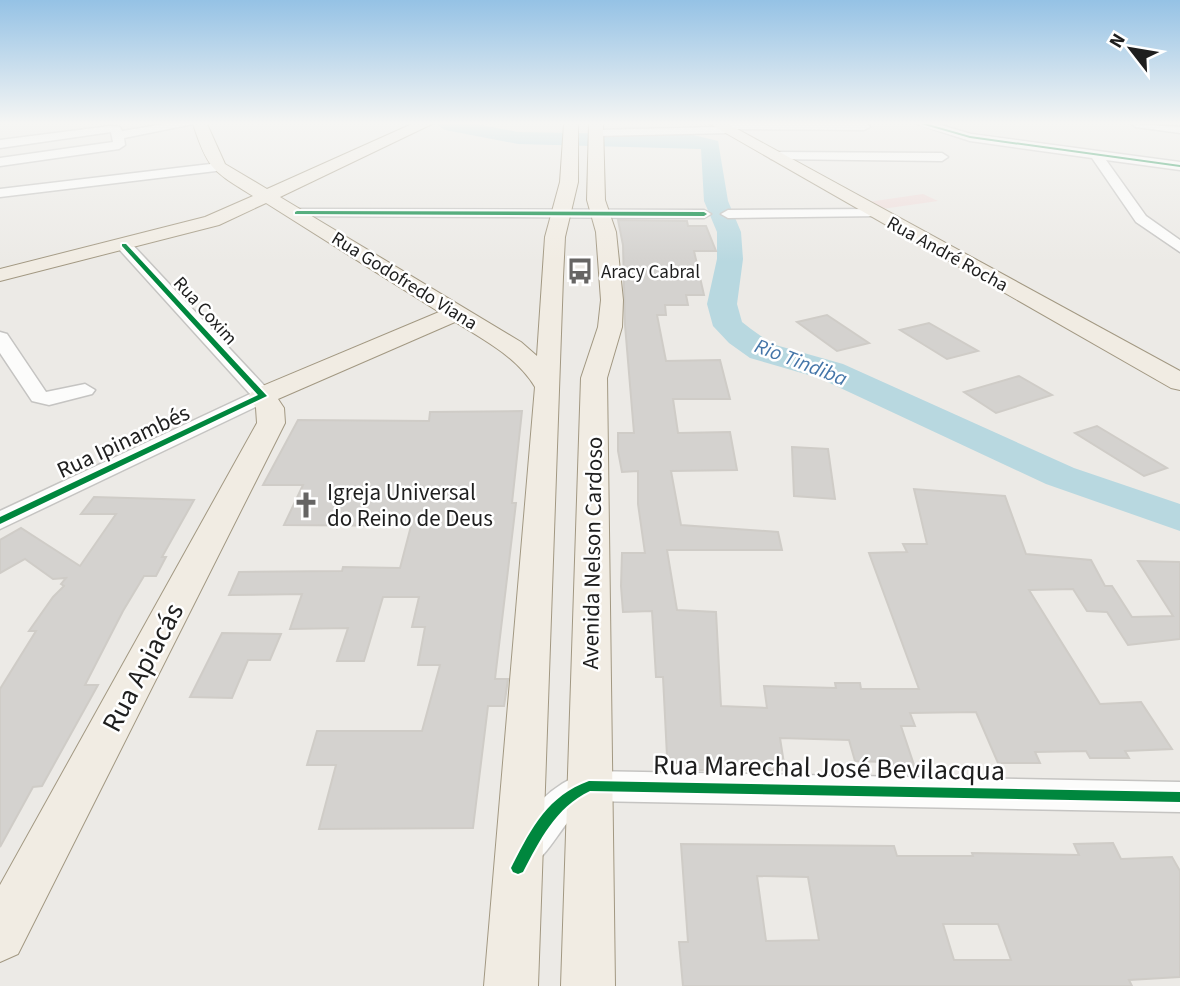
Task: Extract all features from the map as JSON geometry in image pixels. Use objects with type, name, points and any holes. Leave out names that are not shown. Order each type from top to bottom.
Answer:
[{"type":"main road","name":"Rua Godofredo Viana","points":[[224,170],[271,196],[520,352],[539,372],[548,387]]},
{"type":"main road","points":[[0,275],[212,221],[271,196],[322,170]]},
{"type":"main road","points":[[511,986],[555,237],[573,170]]},
{"type":"main road","name":"Avenida Nelson Cardoso","points":[[588,986],[594,378],[610,327],[612,300],[607,240],[591,170]]},
{"type":"main road","name":"Rua André Rocha","points":[[809,170],[876,213],[1180,382]]},
{"type":"main road","name":"Rua Ipinambés","points":[[263,396],[457,313]]},
{"type":"main road","name":"Rua Apiacás","points":[[0,936],[271,423],[270,408],[263,396]]},
{"type":"street","points":[[0,194],[195,170]]},
{"type":"street","points":[[1107,170],[1141,219],[1180,247]]},
{"type":"street","points":[[298,213],[704,214]]},
{"type":"street","points":[[728,214],[876,213]]},
{"type":"street","name":"Rua Coxim","points":[[124,245],[263,396]]},
{"type":"street","points":[[0,338],[39,397],[49,399],[85,390]]},
{"type":"street","name":"Rua Ipinambés","points":[[0,521],[263,396]]},
{"type":"street","points":[[517,868],[543,821],[568,797],[589,786]]},
{"type":"street","name":"Rua Marechal José Bevilacqua","points":[[589,786],[1180,797]]},
{"type":"shaded area","points":[[923,194],[938,201],[882,209],[868,202]]},
{"type":"building","points":[[618,220],[687,221],[688,226],[706,226],[716,251],[694,251],[704,295],[686,295],[688,305],[665,305],[666,315],[657,315],[666,361],[720,360],[730,399],[673,399],[678,433],[730,432],[737,470],[671,471],[681,525],[778,532],[782,550],[667,550],[677,610],[716,612],[721,706],[767,708],[764,686],[836,688],[835,683],[860,683],[861,689],[919,689],[869,553],[907,552],[903,544],[927,544],[914,489],[1005,496],[1026,554],[1091,560],[1105,586],[1112,586],[1132,617],[1173,616],[1138,561],[1180,562],[1180,639],[1128,645],[1107,612],[1087,611],[1073,589],[1029,590],[1100,704],[1141,702],[1172,749],[1125,751],[1129,758],[1090,758],[1086,751],[1035,752],[1040,763],[998,763],[976,712],[910,713],[915,726],[901,726],[916,771],[888,771],[885,762],[855,761],[849,740],[780,738],[785,770],[687,770],[667,756],[663,677],[656,677],[652,611],[623,612],[622,553],[645,553],[638,504],[638,471],[622,472],[618,451],[618,433],[634,433],[625,325],[623,245]]},
{"type":"building","points":[[827,315],[869,343],[837,351],[797,322]]},
{"type":"building","points":[[929,323],[978,351],[947,359],[900,330]]},
{"type":"building","points":[[1019,376],[1052,395],[996,413],[964,392]]},
{"type":"building","points":[[522,411],[512,503],[516,503],[495,679],[508,679],[504,706],[488,706],[473,828],[319,829],[336,765],[307,765],[317,731],[422,731],[440,665],[418,665],[425,627],[412,627],[419,597],[383,597],[364,661],[337,661],[348,628],[290,629],[302,594],[229,595],[239,572],[342,571],[343,567],[400,568],[411,526],[284,525],[303,485],[263,485],[298,420],[429,421],[430,412]]},
{"type":"building","points":[[1097,426],[1167,468],[1144,476],[1075,433]]},
{"type":"building","points":[[792,447],[828,449],[835,499],[794,496]]},
{"type":"building","points":[[94,497],[194,500],[162,557],[166,557],[156,576],[144,576],[123,611],[85,685],[98,685],[42,786],[33,787],[0,847],[0,689],[36,631],[29,631],[64,586],[61,584],[66,578],[53,579],[25,559],[0,573],[0,540],[21,528],[80,566],[116,514],[81,514]]},
{"type":"building","points":[[222,633],[281,634],[270,660],[248,660],[232,698],[190,697]]},
{"type":"building","points":[[1113,843],[1121,859],[1172,857],[1180,871],[1180,977],[1129,980],[1132,986],[683,986],[679,942],[688,942],[681,844],[894,846],[897,856],[973,856],[972,853],[1079,855],[1074,844]],"holes":[[[757,876],[808,877],[819,940],[766,941]],[[943,924],[998,924],[1011,960],[954,960]]]},
{"type":"waterway","name":"Rio Tindiba","points":[[713,170],[716,201],[729,232],[730,259],[722,304],[728,326],[740,336],[761,351],[831,371],[1060,476],[1180,518]]},
{"type":"cycle path","points":[[297,213],[704,214]]},
{"type":"cycle path","points":[[0,521],[263,396],[124,245]]},
{"type":"cycle path","points":[[518,868],[538,831],[555,809],[564,800],[589,786],[1180,797]]},
{"type":"place","name":"Aracy Cabral","points":[[580,271]]},
{"type":"place","name":"Igreja Universal do Reino de Deus","points":[[306,505]]}]
